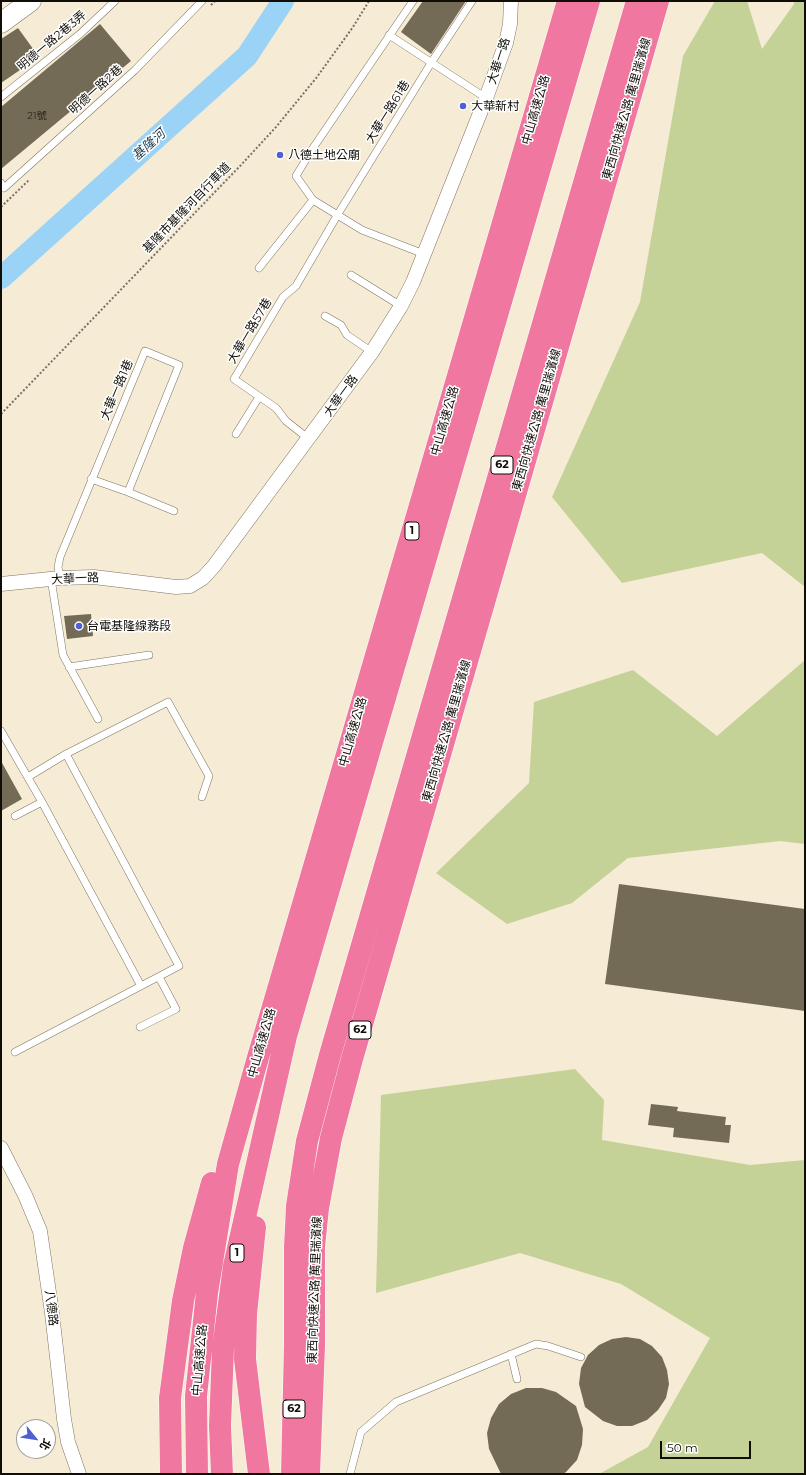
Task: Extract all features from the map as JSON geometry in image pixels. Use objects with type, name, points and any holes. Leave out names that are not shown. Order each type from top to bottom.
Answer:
[{"type":"highway","name":"中山高速公路","points":[[197,1474],[196,1396],[207,1293],[228,1164],[257,1060],[568,1]]},
{"type":"highway","name":"中山高速公路","points":[[222,1474],[220,1426],[223,1349],[234,1266],[286,1036],[589,1]]},
{"type":"highway","name":"東西向快速公路 萬里瑞濱線","points":[[309,1474],[304,1345],[295,1247],[297,1206],[307,1141],[366,929],[637,1]]},
{"type":"highway","name":"東西向快速公路 萬里瑞濱線","points":[[292,1474],[318,1208],[331,1138],[352,1058],[658,1]]},
{"type":"highway","points":[[259,1474],[245,1360],[246,1314],[255,1229],[279,1101],[286,1036]]},
{"type":"highway","points":[[171,1474],[170,1398],[183,1301],[192,1256],[237,1095],[257,1060]]},
{"type":"street","points":[[1,23],[31,1]]},
{"type":"street","name":"大華一路","points":[[1,584],[56,579],[106,577],[159,586],[190,586],[203,578],[214,566],[372,352],[401,306],[424,254],[486,98],[506,43],[510,24],[512,1]]},
{"type":"street","name":"八德路","points":[[1,1148],[25,1195],[40,1231],[52,1313],[64,1419],[68,1442],[79,1474]]},
{"type":"lane","name":"明德一路2巷3弄","points":[[1,97],[80,34],[115,1]]},
{"type":"lane","name":"明德一路2巷","points":[[1,183],[4,188],[135,70],[202,1]]},
{"type":"lane","points":[[413,1],[311,151],[296,176],[313,200],[362,230],[424,254]]},
{"type":"lane","name":"大華一路61巷","points":[[338,214],[431,63],[472,1]]},
{"type":"lane","points":[[389,35],[486,98]]},
{"type":"lane","points":[[259,268],[313,200]]},
{"type":"lane","name":"大華一路57巷","points":[[309,439],[286,421],[276,408],[234,379],[283,297],[296,286],[338,214]]},
{"type":"lane","points":[[350,275],[401,306]]},
{"type":"lane","points":[[325,316],[341,325],[347,335],[372,352]]},
{"type":"lane","name":"大華一路1巷","points":[[98,719],[63,654],[52,585],[56,579],[60,557],[91,479],[145,351],[179,365],[128,492]]},
{"type":"lane","points":[[236,434],[259,397]]},
{"type":"lane","points":[[91,479],[174,511]]},
{"type":"lane","points":[[70,667],[149,655]]},
{"type":"lane","points":[[28,777],[66,754],[168,702],[209,776],[202,797]]},
{"type":"lane","points":[[1,731],[42,802],[141,986]]},
{"type":"lane","points":[[15,1052],[179,966],[66,754]]},
{"type":"lane","points":[[15,816],[42,802]]},
{"type":"lane","points":[[140,1027],[176,1009],[158,977]]},
{"type":"lane","points":[[350,1474],[361,1432],[396,1402],[536,1344],[548,1346],[581,1357]]},
{"type":"lane","points":[[511,1354],[517,1379]]},
{"type":"path","name":"基隆市基隆河自行車道","points":[[1,414],[276,127],[317,77],[353,27],[369,1]]},
{"type":"green space","points":[[715,1],[747,1],[762,49],[794,4],[794,1],[805,1],[805,587],[762,553],[622,583],[552,497],[640,302],[683,56]]},
{"type":"green space","points":[[805,660],[805,844],[780,841],[628,858],[572,903],[507,924],[436,873],[529,783],[534,702],[633,670],[717,736]]},
{"type":"green space","points":[[575,1069],[604,1100],[602,1140],[750,1165],[805,1160],[805,1474],[599,1474],[648,1447],[710,1338],[621,1284],[520,1253],[376,1293],[381,1095]]},
{"type":"building","points":[[423,1],[466,1],[431,54],[401,32]]},
{"type":"building","points":[[100,24],[131,61],[1,169],[1,107]]},
{"type":"building","points":[[18,28],[39,57],[1,83],[1,39]]},
{"type":"building","name":"台電基隆線務段","points":[[91,614],[93,636],[67,639],[64,616]]},
{"type":"building","points":[[1,761],[22,799],[1,811]]},
{"type":"building","points":[[619,884],[805,909],[805,1011],[605,984]]},
{"type":"building","points":[[651,1104],[678,1107],[677,1111],[726,1117],[725,1125],[731,1125],[729,1143],[673,1137],[674,1128],[648,1125]]},
{"type":"building","points":[[626,1337],[640,1339],[652,1346],[662,1357],[667,1370],[669,1384],[666,1398],[658,1410],[647,1420],[632,1426],[617,1426],[603,1421],[585,1407],[579,1384],[581,1368],[588,1355],[599,1345],[612,1339]]},
{"type":"building","points":[[526,1388],[542,1388],[556,1392],[576,1406],[583,1429],[582,1445],[577,1460],[563,1474],[501,1474],[489,1449],[487,1433],[491,1418],[499,1404],[511,1394]]},
{"type":"waterway","name":"基隆河","points":[[1,278],[247,56],[283,1]]},
{"type":"place","name":"大華新村","points":[[463,106]]},
{"type":"place","name":"八德土地公廟","points":[[280,155]]},
{"type":"place","name":"台電基隆線務段","points":[[79,626]]}]
